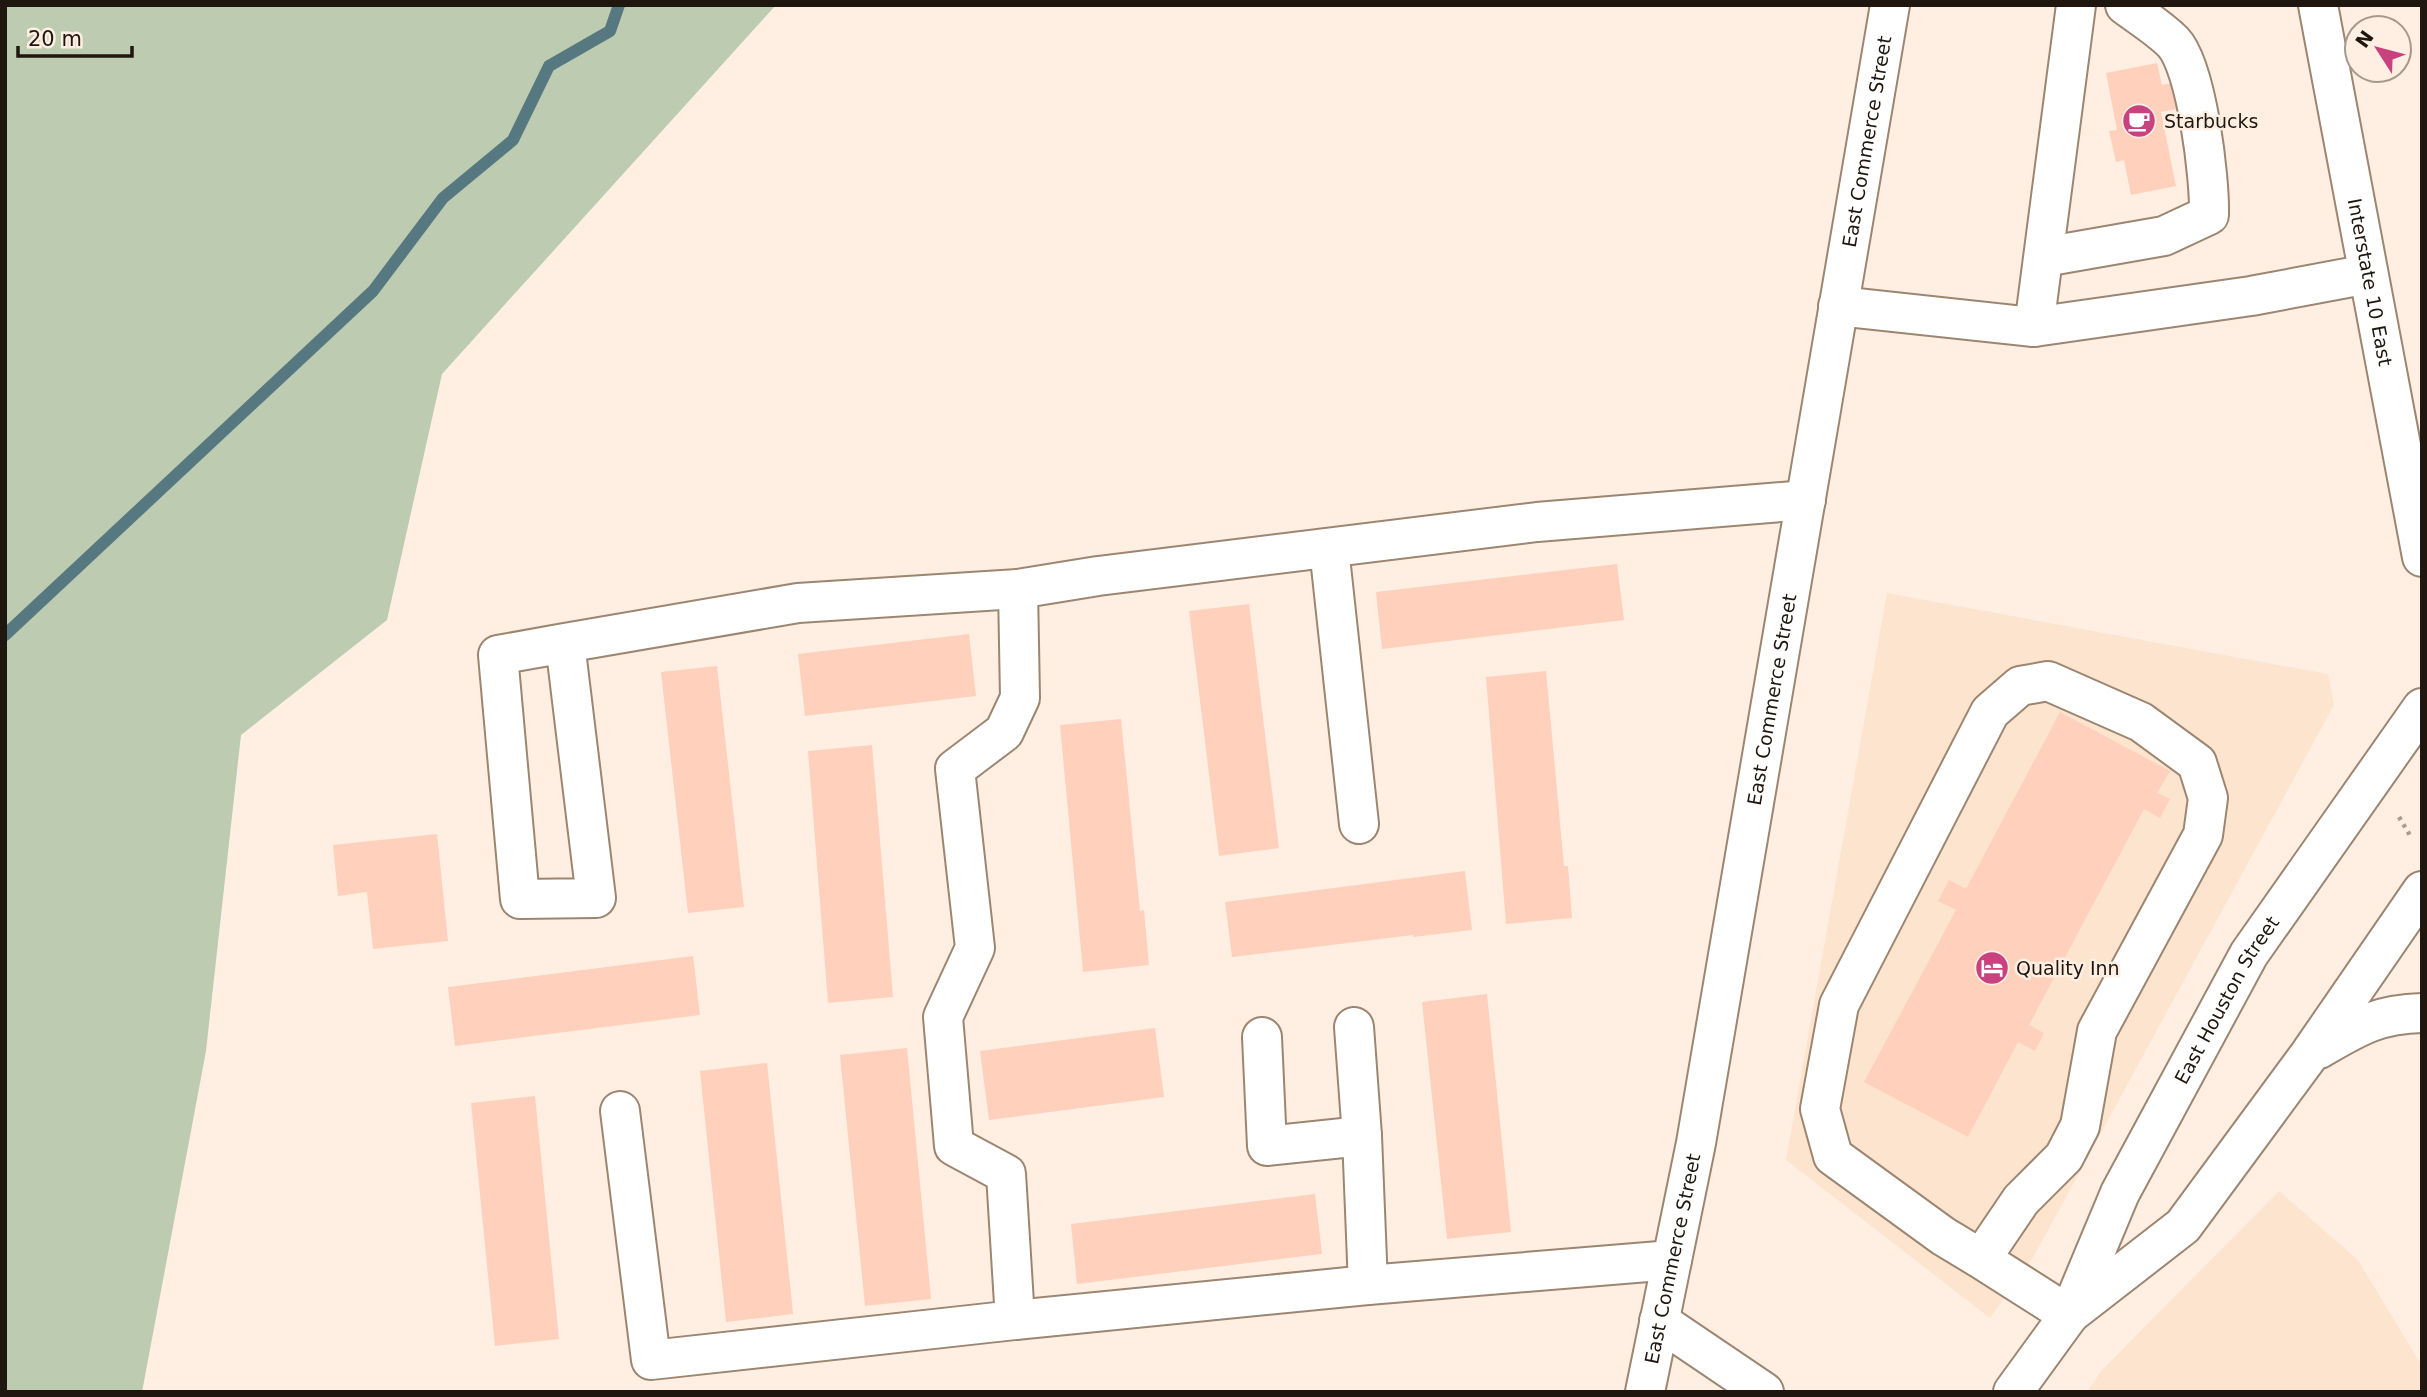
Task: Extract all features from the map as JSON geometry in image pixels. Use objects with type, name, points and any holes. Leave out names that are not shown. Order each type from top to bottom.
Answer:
[{"type":"main road","name":"East Commerce Street","points":[[1645,1392],[1696,1143],[1890,5]]},
{"type":"main road","points":[[2034,327],[2076,5]]},
{"type":"main road","points":[[2044,257],[2164,236],[2209,215],[2209,189],[2191,79],[2175,43],[2125,5]]},
{"type":"main road","name":"Interstate 10 East","points":[[2318,5],[2422,557]]},
{"type":"main road","points":[[1838,306],[2034,327],[2251,296],[2368,274]]},
{"type":"main road","points":[[565,643],[596,898],[520,899],[498,655],[565,643],[798,603],[1018,589],[1098,576],[1537,522],[1806,500]]},
{"type":"main road","points":[[1329,548],[1359,824]]},
{"type":"main road","points":[[1015,1320],[1006,1174],[954,1146],[943,1017],[975,948],[955,769],[1004,732],[1020,698],[1018,589]]},
{"type":"main road","points":[[1981,1259],[2021,1200],[2064,1157],[2080,1126],[2097,1031],[2203,835],[2208,799],[2197,763],[2141,723],[2048,681],[2020,686],[1990,712],[1839,1006],[1820,1110],[1833,1156],[1943,1236],[2069,1315]]},
{"type":"main road","name":"East Houston Street","points":[[2013,1392],[2069,1315],[2120,1193],[2249,954],[2422,708]]},
{"type":"main road","name":"East Houston Street","points":[[2069,1315],[2183,1226],[2309,1055],[2422,891]]},
{"type":"main road","points":[[2309,1055],[2363,1023],[2397,1014],[2422,1013]]},
{"type":"main road","points":[[1354,1027],[1368,1285]]},
{"type":"main road","points":[[1262,1037],[1267,1146],[1362,1136]]},
{"type":"main road","points":[[620,1111],[651,1360],[1368,1285],[1672,1259]]},
{"type":"main road","points":[[1659,1321],[1764,1392]]},
{"type":"path","points":[[2399,817],[2411,836]]},
{"type":"shaded area","points":[[1887,593],[2328,674],[2334,705],[2034,1256],[1990,1318],[1786,1160]]},
{"type":"shaded area","points":[[2279,1191],[2358,1260],[2422,1366],[2422,1392],[2087,1392],[2101,1371]]},
{"type":"green space","points":[[5,5],[776,5],[442,374],[387,620],[241,735],[206,1051],[142,1392],[5,1392]]},
{"type":"building","name":"Starbucks","points":[[2157,63],[2162,85],[2172,83],[2177,109],[2161,112],[2176,186],[2131,195],[2124,160],[2116,162],[2109,131],[2117,130],[2106,73]]},
{"type":"building","points":[[1617,564],[1624,620],[1382,649],[1376,592]]},
{"type":"building","points":[[1249,604],[1279,848],[1219,856],[1189,611]]},
{"type":"building","points":[[969,634],[976,696],[805,716],[798,654]]},
{"type":"building","points":[[717,666],[744,907],[688,913],[661,672]]},
{"type":"building","points":[[1546,671],[1564,866],[1568,866],[1572,918],[1506,924],[1486,677]]},
{"type":"building","name":"Quality Inn","points":[[2060,712],[2170,771],[2157,793],[2170,799],[2160,818],[2144,809],[2029,1025],[2044,1033],[2035,1051],[2018,1042],[1968,1137],[1864,1082],[1956,910],[1938,901],[1949,880],[1966,889]]},
{"type":"building","points":[[1121,719],[1140,911],[1144,910],[1149,965],[1083,972],[1060,725]]},
{"type":"building","points":[[872,745],[893,997],[828,1003],[808,751]]},
{"type":"building","points":[[437,834],[448,941],[373,949],[367,892],[338,896],[333,845]]},
{"type":"building","points":[[1465,871],[1472,930],[1232,957],[1225,902]]},
{"type":"building","points":[[693,956],[700,1015],[455,1046],[448,987]]},
{"type":"building","points":[[1487,994],[1511,1232],[1447,1239],[1422,1002]]},
{"type":"building","points":[[1155,1028],[1164,1097],[989,1120],[980,1051]]},
{"type":"building","points":[[907,1048],[931,1299],[865,1306],[840,1055]]},
{"type":"building","points":[[767,1063],[793,1314],[726,1322],[700,1071]]},
{"type":"building","points":[[535,1096],[559,1339],[495,1346],[471,1103]]},
{"type":"building","points":[[1315,1194],[1322,1254],[1077,1284],[1071,1224]]},
{"type":"waterway","points":[[5,635],[373,291],[443,198],[513,140],[549,66],[610,31],[619,5]]},
{"type":"place","name":"Starbucks","points":[[2139,121]]},
{"type":"place","name":"Quality Inn","points":[[1992,968]]}]
